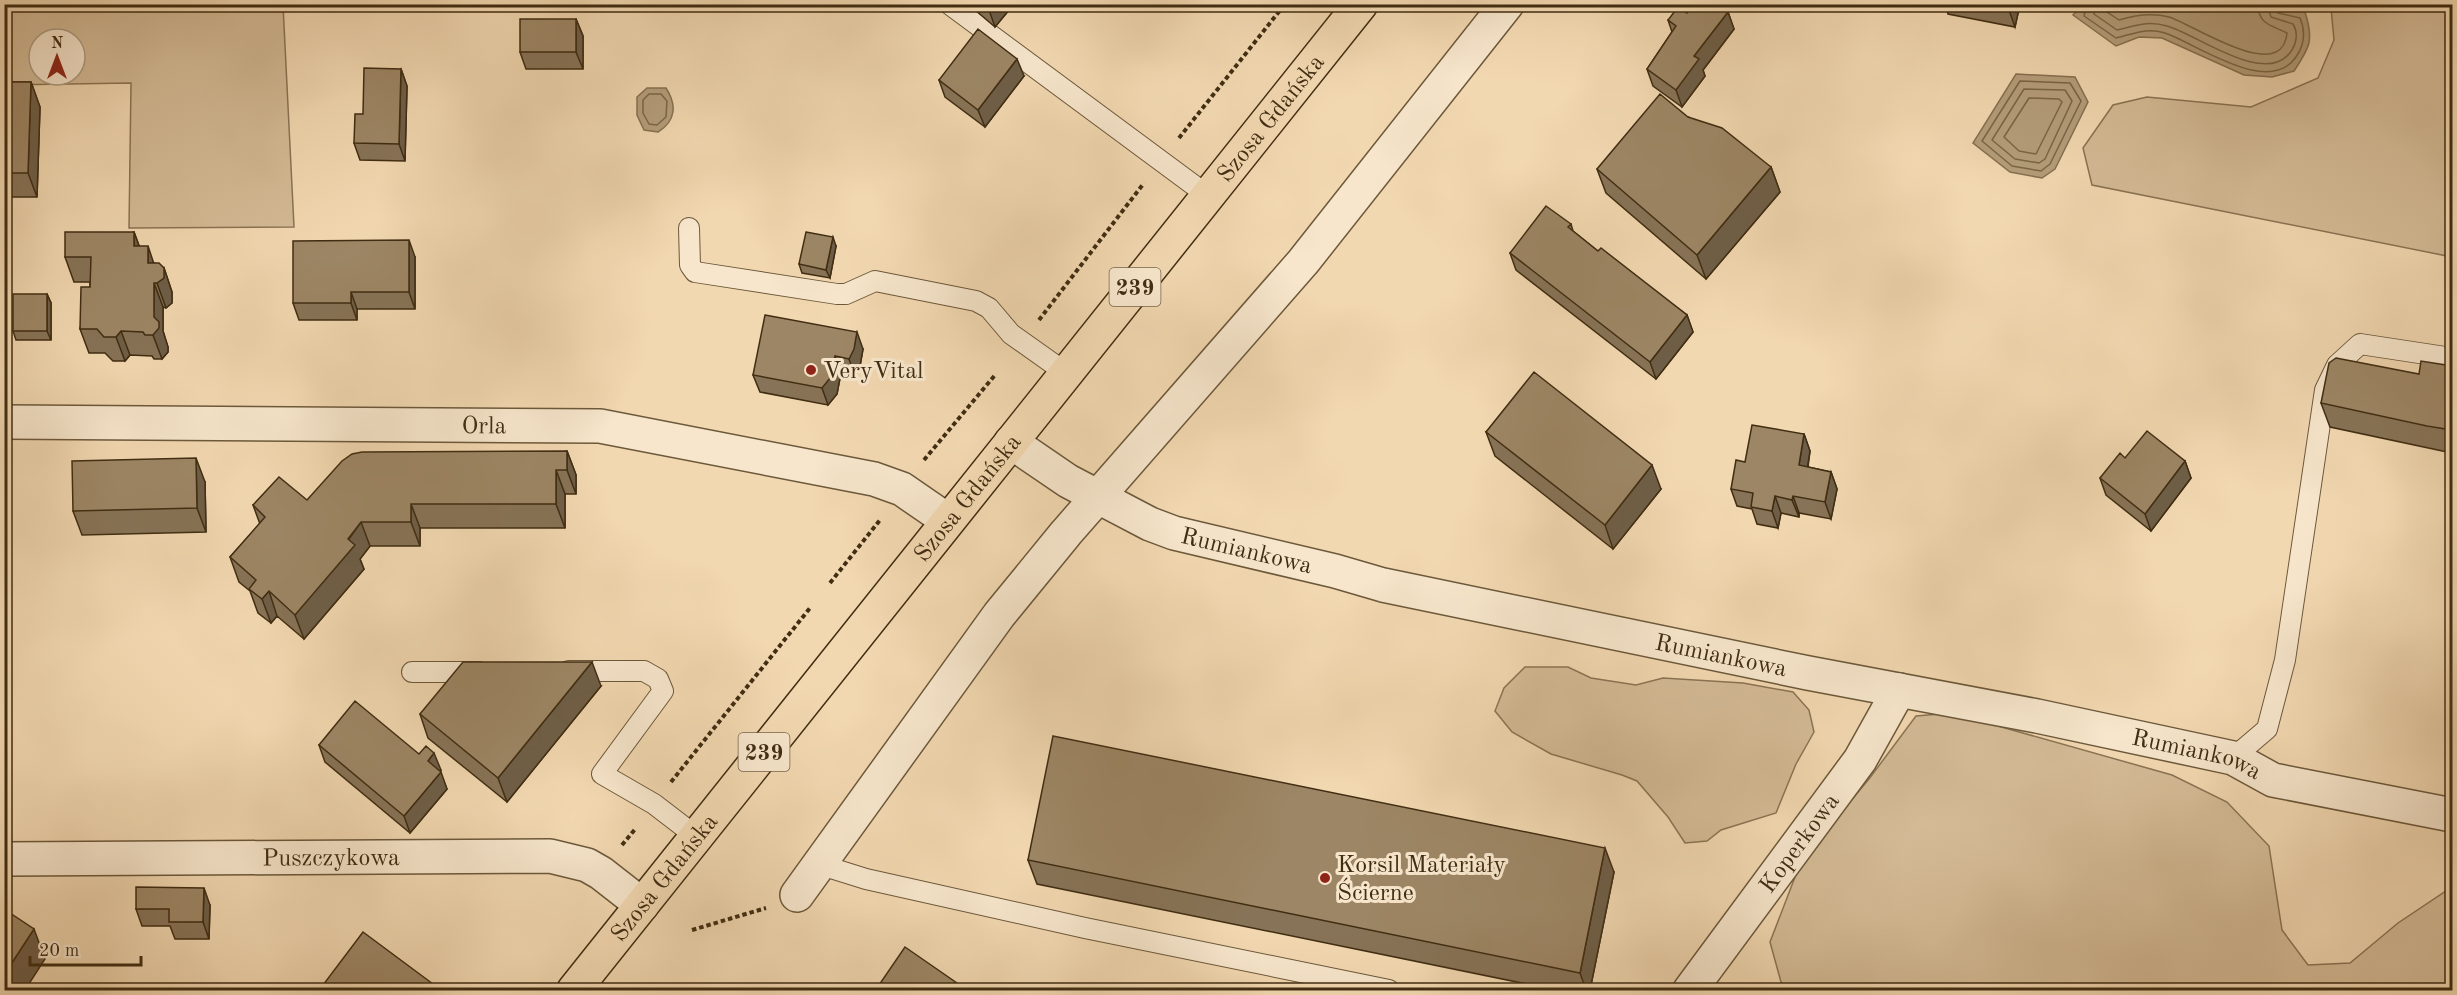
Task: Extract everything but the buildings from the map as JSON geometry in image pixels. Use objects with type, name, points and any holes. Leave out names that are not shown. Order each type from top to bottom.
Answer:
[{"type":"main road","name":"Szosa Gdańska","points":[[574,990],[1361,4]]},
{"type":"street","points":[[797,895],[999,615],[1066,533],[1303,262],[1507,4]]},
{"type":"street","name":"Orla","points":[[4,422],[600,426],[874,479],[902,489],[947,520]]},
{"type":"street","name":"Rumiankowa","points":[[1011,442],[1039,463],[1126,513],[1174,533],[1335,571],[1383,585],[2037,716],[2233,758],[2273,780],[2452,815]]},
{"type":"street","name":"Koperkowa","points":[[1690,990],[1860,760],[1899,690]]},
{"type":"street","name":"Puszczykowa","points":[[4,859],[550,856],[587,865],[642,905]]},
{"type":"lane","points":[[949,4],[1207,195]]},
{"type":"lane","points":[[689,228],[690,265],[695,272],[837,294],[853,291],[867,283],[883,282],[976,301],[989,308],[1011,334],[1066,373]]},
{"type":"lane","points":[[2233,758],[2267,729],[2285,660],[2325,390],[2337,365],[2360,344],[2452,358]]},
{"type":"lane","points":[[551,671],[644,671],[658,679],[663,691],[602,774],[654,804],[697,837]]},
{"type":"lane","points":[[412,672],[493,672]]},
{"type":"lane","points":[[818,864],[866,879],[1085,928],[1389,990]]},
{"type":"path","points":[[1174,144],[1285,4]]},
{"type":"path","points":[[1033,327],[1147,179]]},
{"type":"path","points":[[921,464],[995,375]]},
{"type":"path","points":[[830,583],[884,515]]},
{"type":"path","points":[[671,783],[810,608]]},
{"type":"path","points":[[620,849],[639,824]]},
{"type":"path","points":[[692,930],[787,902],[797,895]]},
{"type":"shaded area","points":[[4,5],[283,5],[294,227],[129,228],[131,83],[87,84],[87,27],[27,27],[27,85],[5,85]]},
{"type":"shaded area","points":[[2328,5],[2452,5],[2452,257],[2092,185],[2083,148],[2113,105],[2147,97],[2251,107],[2318,78],[2334,40],[2331,8]]},
{"type":"shaded area","points":[[1525,667],[1568,667],[1591,678],[1636,685],[1663,678],[1743,683],[1793,692],[1809,710],[1814,732],[1796,764],[1776,813],[1721,830],[1707,841],[1685,843],[1668,817],[1637,781],[1551,754],[1512,732],[1495,711],[1504,688]]},
{"type":"shaded area","points":[[1952,713],[2172,775],[2227,802],[2269,846],[2282,930],[2308,965],[2350,963],[2398,923],[2452,887],[2452,990],[1791,990],[1781,982],[1770,942],[1802,859],[1869,779],[1916,716]]},
{"type":"water","points":[[2267,4],[2305,12],[2310,37],[2304,56],[2294,71],[2272,77],[2244,75],[2162,38],[2139,37],[2116,46],[2073,15],[2083,5]]},
{"type":"water","points":[[2016,74],[2075,77],[2088,102],[2055,169],[2042,178],[2010,172],[1973,143]]},
{"type":"water","points":[[647,88],[666,88],[672,100],[671,118],[658,132],[644,130],[637,115],[637,97]]},
{"type":"place","name":"VeryVital","points":[[811,370]]},
{"type":"place","name":"Korsil Materiały Ścierne","points":[[1325,878]]}]
